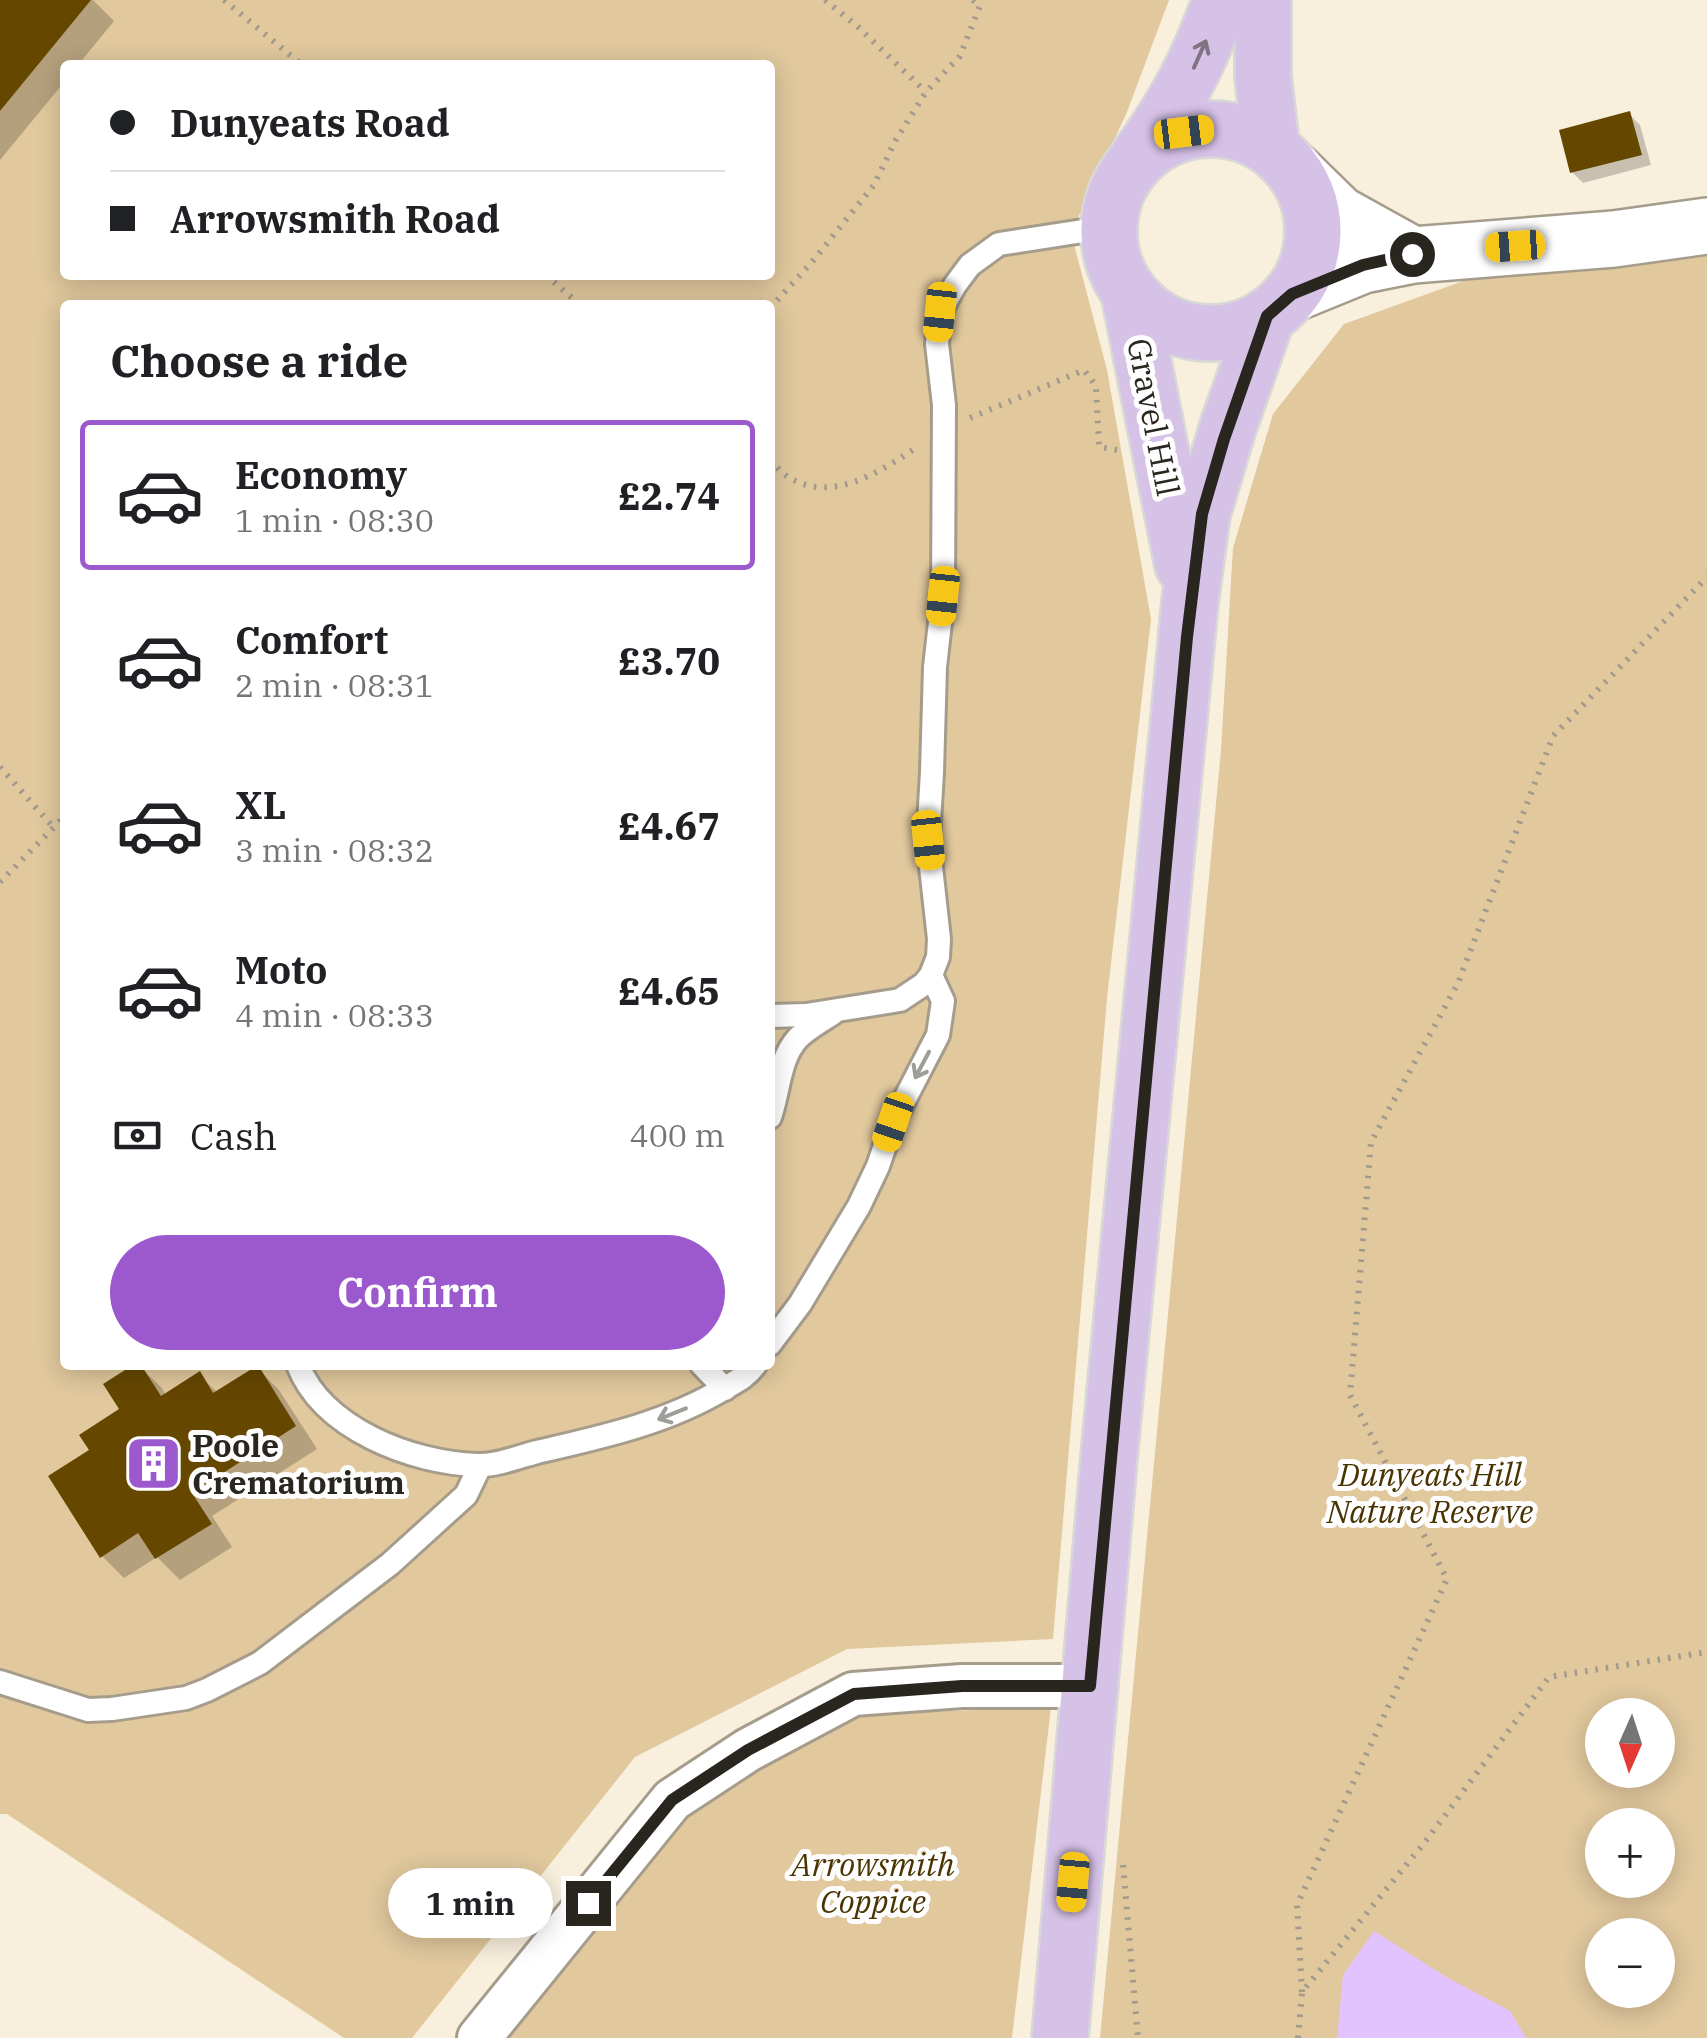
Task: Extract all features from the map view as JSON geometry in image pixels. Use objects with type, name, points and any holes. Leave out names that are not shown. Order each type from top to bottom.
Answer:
[{"type":"main road","points":[[1221,0],[1189,80],[1115,193],[1108,227],[1113,261],[1128,292],[1150,314],[1178,328],[1208,333],[1239,330],[1280,305],[1308,264],[1314,231],[1308,198],[1282,158],[1263,76],[1264,0]]},
{"type":"main road","points":[[1133,163],[1156,144],[1184,132],[1214,128],[1244,133],[1282,158]]},
{"type":"main road","name":"Gravel Hill","points":[[1128,292],[1190,602]]},
{"type":"main road","name":"Gravel Hill","points":[[1060,2038],[1190,602],[1202,514],[1224,439],[1280,305]]},
{"type":"street","points":[[1282,158],[1339,214],[1412,254]]},
{"type":"street","points":[[1280,305],[1363,265],[1412,254],[1614,238],[1707,226]]},
{"type":"street","points":[[479,2038],[672,1800],[748,1750],[854,1694],[962,1686],[1090,1686]]},
{"type":"lane","points":[[775,1016],[900,1000],[924,984],[931,974],[938,957],[939,939],[928,840],[935,666],[943,596],[944,405],[937,344],[940,312],[970,265],[999,244],[1108,227]]},
{"type":"lane","points":[[775,1337],[860,1206],[893,1122],[938,1035],[943,1001],[931,974]]},
{"type":"lane","points":[[775,1103],[787,1055],[798,1038],[836,1011]]},
{"type":"lane","points":[[300,1370],[327,1409],[392,1448],[480,1466],[652,1422],[703,1402],[751,1370]]},
{"type":"lane","points":[[707,1370],[725,1388]]},
{"type":"lane","points":[[0,1682],[88,1710],[186,1698],[208,1690],[260,1663],[390,1564],[466,1495],[480,1466]]},
{"type":"path","points":[[224,0],[296,60]]},
{"type":"path","points":[[825,0],[926,92]]},
{"type":"path","points":[[775,303],[874,185],[894,143],[926,92],[960,56],[980,6],[973,0]]},
{"type":"path","points":[[552,280],[574,300]]},
{"type":"path","points":[[775,465],[789,478],[818,488],[837,488],[879,471],[944,429],[1084,370],[1096,386],[1099,447],[1138,455],[1160,448]]},
{"type":"path","points":[[1298,2038],[1302,1992],[1296,1905],[1447,1579],[1350,1396],[1372,1142],[1458,983],[1553,736],[1707,577]]},
{"type":"path","points":[[0,767],[54,828]]},
{"type":"path","points":[[0,882],[60,821]]},
{"type":"path","points":[[1302,1992],[1425,1842],[1549,1676],[1707,1652]]},
{"type":"green space","points":[[0,0],[1169,0],[1127,112],[1071,233],[1107,370],[1151,619],[1107,998],[1053,1639],[847,1649],[635,1757],[412,2038],[344,2038],[7,1814],[0,1814]]},
{"type":"green space","name":"Dunyeats Hill Nature Reserve","points":[[1707,242],[1707,2038],[1100,2038],[1221,750],[1233,548],[1273,414],[1344,324],[1516,262]]},
{"type":"green space","name":"Arrowsmith Coppice","points":[[1051,1707],[1012,2038],[504,2038],[697,1801],[853,1715]]},
{"type":"shaded area","points":[[1374,1931],[1510,2011],[1526,2038],[1337,2038],[1343,1975]]},
{"type":"building","points":[[0,0],[91,0],[0,111]]},
{"type":"building","points":[[1630,111],[1642,155],[1570,173],[1559,130]]},
{"type":"building","name":"Poole Crematorium","points":[[125,1370],[144,1370],[161,1396],[200,1371],[213,1393],[250,1370],[261,1370],[296,1426],[192,1493],[212,1524],[155,1559],[138,1533],[100,1558],[48,1476],[89,1450],[79,1435],[119,1409],[103,1384]]},
{"type":"place","name":"Poole Crematorium","points":[[153,1463]]},
{"type":"route","points":[[588,1903],[672,1800],[748,1750],[854,1694],[962,1686],[1090,1686],[1190,602],[1202,514],[1267,316],[1292,294],[1363,265],[1412,254]]}]
